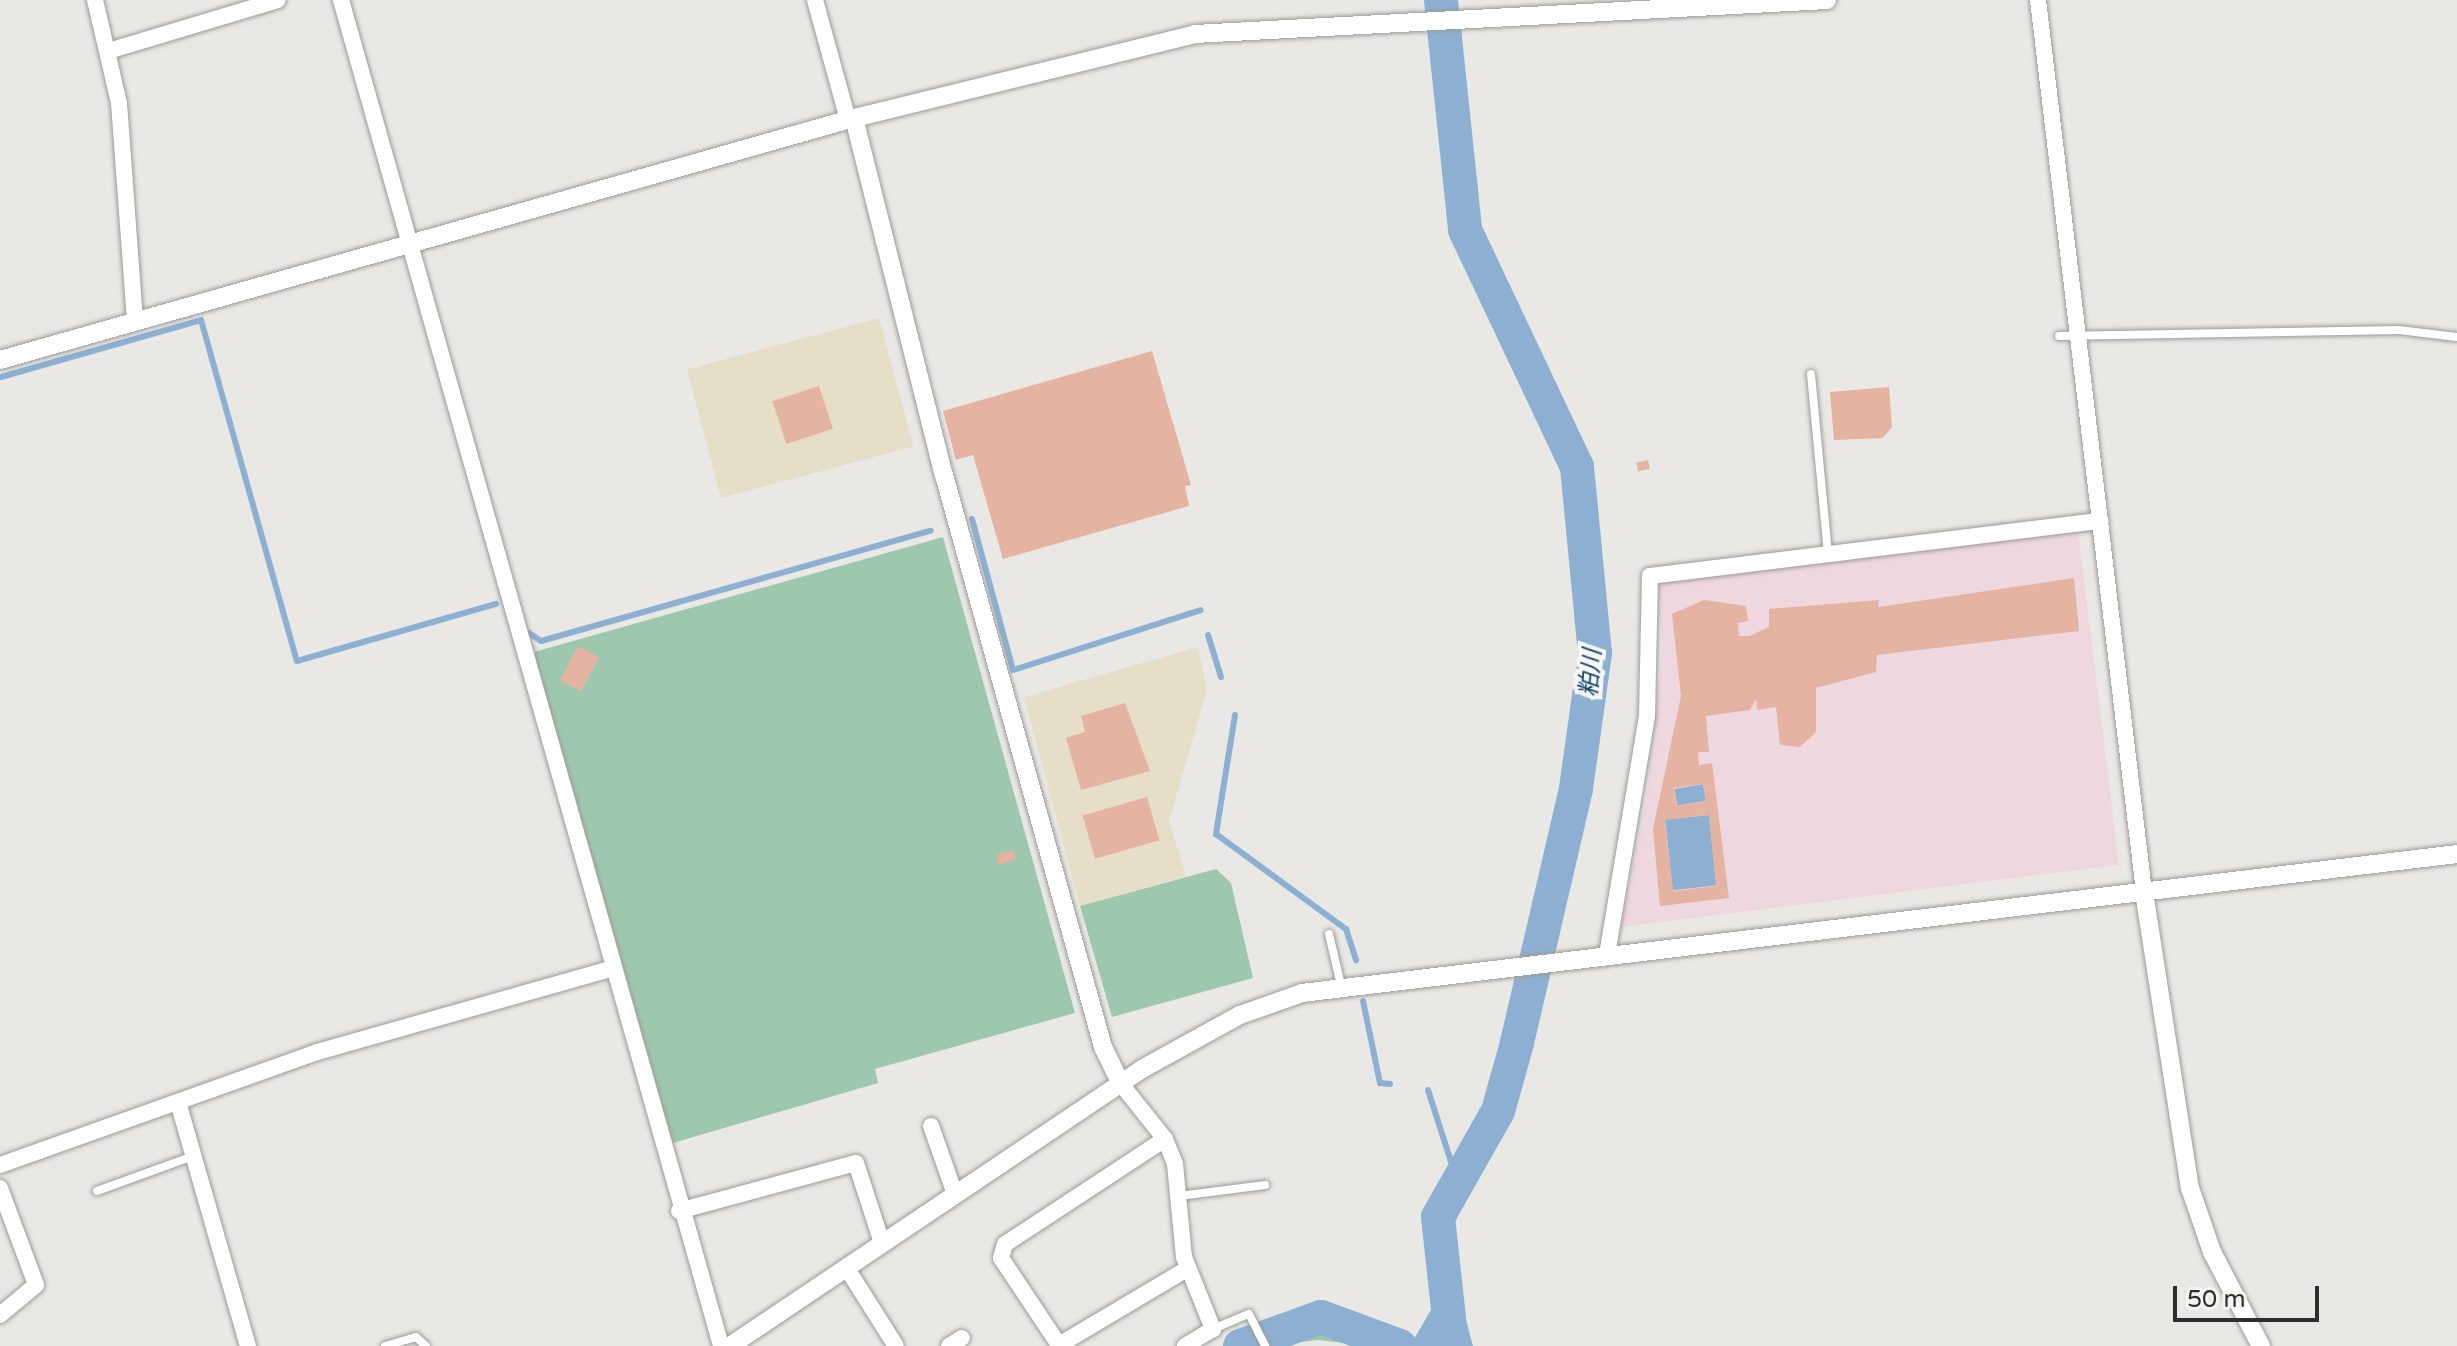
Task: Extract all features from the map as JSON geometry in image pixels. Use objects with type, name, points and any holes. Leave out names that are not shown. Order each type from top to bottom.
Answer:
[{"type":"street","points":[[95,0],[119,103],[135,322]]},
{"type":"street","points":[[108,51],[278,0]]},
{"type":"street","points":[[341,0],[679,1211],[721,1346]]},
{"type":"street","points":[[815,0],[851,119],[944,475],[1103,1047],[1121,1084],[1165,1139],[1178,1196],[1187,1269],[1213,1329],[1185,1346]]},
{"type":"street","points":[[0,360],[851,119],[1195,34],[1328,24],[1502,19],[1827,0]]},
{"type":"street","points":[[2038,0],[2144,892],[2190,1188],[2212,1252],[2261,1346]]},
{"type":"street","points":[[1607,955],[1647,716],[1650,576],[2101,521]]},
{"type":"street","points":[[730,1346],[1121,1084],[1240,1015],[1341,985],[2457,854]]},
{"type":"street","points":[[0,1165],[328,1049],[611,969]]},
{"type":"street","points":[[178,1102],[248,1346]]},
{"type":"street","points":[[931,1126],[955,1194]]},
{"type":"street","points":[[1165,1139],[1005,1244],[1001,1258],[1059,1345],[1187,1269]]},
{"type":"street","points":[[679,1211],[856,1163],[882,1243]]},
{"type":"street","points":[[0,1188],[36,1285],[0,1315]]},
{"type":"street","points":[[846,1267],[896,1346]]},
{"type":"lane","points":[[2059,336],[2399,330],[2457,337]]},
{"type":"lane","points":[[1811,374],[1828,553]]},
{"type":"lane","points":[[1329,934],[1341,985]]},
{"type":"lane","points":[[97,1191],[194,1155]]},
{"type":"lane","points":[[1178,1196],[1265,1185]]},
{"type":"lane","points":[[1213,1329],[1249,1314],[1265,1346]]},
{"type":"lane","points":[[385,1346],[416,1337],[426,1346]]},
{"type":"shaded area","points":[[879,318],[913,446],[721,498],[687,370]]},
{"type":"shaded area","points":[[2078,532],[2119,865],[1621,927],[1647,796],[1662,649],[1659,588],[1667,578]]},
{"type":"shaded area","points":[[1198,647],[1207,690],[1169,821],[1186,876],[1080,906],[1024,697]]},
{"type":"green space","points":[[943,537],[1075,1013],[875,1069],[878,1083],[673,1143],[534,652]]},
{"type":"green space","points":[[1216,869],[1231,883],[1253,978],[1112,1017],[1080,906]]},
{"type":"green space","points":[[1324,1323],[1347,1328],[1367,1346],[1319,1340],[1263,1346]]},
{"type":"water","points":[[1703,784],[1706,801],[1677,806],[1674,789]]},
{"type":"water","points":[[1709,815],[1716,886],[1673,890],[1665,820]]},
{"type":"water","points":[[1438,1217],[1473,1346],[1410,1346],[1432,1308],[1430,1251]]},
{"type":"building","points":[[1152,351],[1191,485],[1185,486],[1189,506],[1003,559],[973,455],[956,460],[943,411]]},
{"type":"building","points":[[819,386],[833,429],[786,444],[772,401]]},
{"type":"building","points":[[1889,387],[1892,427],[1883,438],[1834,440],[1830,392]]},
{"type":"building","points":[[1648,460],[1650,469],[1638,471],[1636,463]]},
{"type":"building","points":[[2074,578],[2079,631],[1877,655],[1876,672],[1816,688],[1816,732],[1800,747],[1780,745],[1776,707],[1757,710],[1756,699],[1750,710],[1706,716],[1709,752],[1698,752],[1699,765],[1712,763],[1729,898],[1660,906],[1653,829],[1681,696],[1672,614],[1704,600],[1746,606],[1748,621],[1738,623],[1739,636],[1749,636],[1769,627],[1769,609],[1879,600],[1878,607]],"holes":[[[1703,784],[1706,801],[1677,806],[1674,788]],[[1709,815],[1716,886],[1673,891],[1665,820]]]},
{"type":"building","points":[[578,646],[599,657],[581,692],[560,680]]},
{"type":"building","points":[[1125,703],[1150,771],[1081,790],[1066,738],[1085,732],[1081,716]]},
{"type":"building","points":[[1147,797],[1159,840],[1095,859],[1083,815]]},
{"type":"building","points":[[1013,850],[1016,860],[999,865],[996,855]]},
{"type":"waterway","name":"粕川","points":[[1441,0],[1465,230],[1577,467],[1595,653],[1576,789],[1517,1043],[1498,1111],[1438,1217],[1452,1346]]},
{"type":"waterway","points":[[1,377],[201,320],[297,661],[496,604]]},
{"type":"waterway","points":[[972,519],[1013,670],[1201,610]]},
{"type":"waterway","points":[[529,633],[541,641],[931,531]]},
{"type":"waterway","points":[[1208,635],[1221,677]]},
{"type":"waterway","points":[[1235,715],[1216,834],[1346,929],[1356,960]]},
{"type":"waterway","points":[[1363,1001],[1380,1083],[1390,1084]]},
{"type":"waterway","points":[[1428,1090],[1456,1177]]},
{"type":"waterway","points":[[1240,1346],[1321,1317],[1400,1346]]}]
